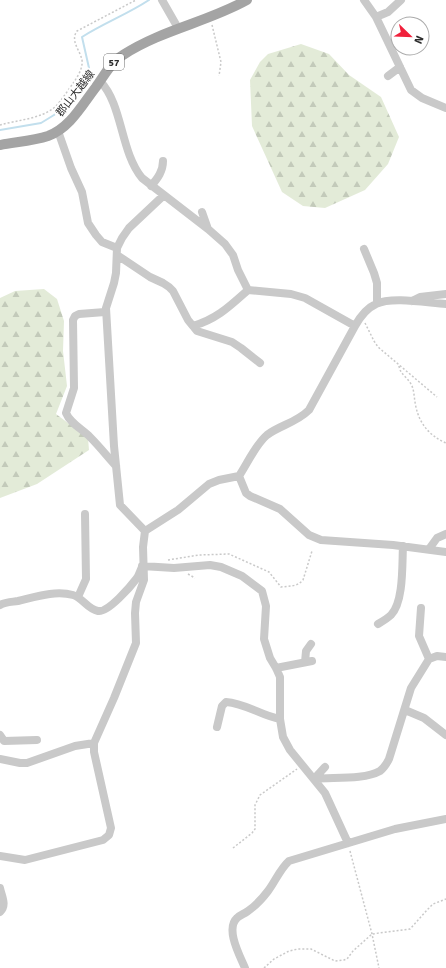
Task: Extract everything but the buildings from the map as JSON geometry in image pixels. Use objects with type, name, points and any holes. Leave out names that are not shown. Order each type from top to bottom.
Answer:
[{"type":"main road","name":"郡山大越線","points":[[0,145],[48,136],[58,131],[75,115],[114,62],[121,56],[137,46],[248,0]]},
{"type":"street","points":[[162,0],[178,28]]},
{"type":"street","points":[[364,0],[376,18],[411,90],[422,98],[446,108]]},
{"type":"street","points":[[376,18],[388,12],[400,0]]},
{"type":"street","points":[[388,76],[400,67]]},
{"type":"street","points":[[100,81],[108,93],[120,123],[131,162],[142,178],[225,244],[233,255],[238,270],[248,290]]},
{"type":"street","points":[[58,131],[71,168],[82,192],[88,223],[102,242],[117,251],[150,277],[169,287],[173,291],[188,320],[197,331],[232,342],[260,363]]},
{"type":"street","points":[[152,186],[162,171],[163,161]]},
{"type":"street","points":[[145,531],[120,505],[116,466],[106,308],[116,273],[117,251],[122,238],[129,228],[163,196]]},
{"type":"street","points":[[202,212],[208,229]]},
{"type":"street","points":[[364,249],[377,283],[377,303]]},
{"type":"street","points":[[193,326],[210,321],[248,290],[291,294],[305,298],[355,326]]},
{"type":"street","points":[[411,302],[420,297],[446,294]]},
{"type":"street","points":[[145,531],[178,510],[209,484],[219,480],[239,476],[260,442],[266,436],[299,419],[309,410],[355,326],[369,308],[377,303],[386,301],[446,304]]},
{"type":"street","points":[[106,312],[79,314],[75,316],[73,320],[74,388],[66,413],[70,420],[81,428],[116,466]]},
{"type":"street","points":[[239,476],[246,493],[280,509],[309,535],[321,540],[403,546],[446,552]]},
{"type":"street","points":[[78,597],[86,579],[85,514]]},
{"type":"street","points":[[0,856],[25,860],[103,840],[109,835],[111,828],[94,752],[94,743],[136,643],[135,613],[136,602],[144,580],[142,566],[145,531]]},
{"type":"street","points":[[430,549],[437,538],[446,534]]},
{"type":"street","points":[[378,624],[392,614],[397,605],[403,546]]},
{"type":"street","points":[[142,566],[174,568],[210,565],[221,567],[242,576],[262,591],[266,606],[264,634],[265,644],[270,658],[280,677],[280,719],[283,737],[290,750],[324,793],[348,843]]},
{"type":"street","points":[[0,605],[48,594],[65,594],[78,597],[99,612],[105,610],[120,598],[137,578],[142,566]]},
{"type":"street","points":[[421,608],[419,636],[429,659]]},
{"type":"street","points":[[276,668],[309,662],[306,651],[311,644]]},
{"type":"street","points":[[314,779],[362,776],[379,772],[389,759],[411,688],[429,659],[437,656],[446,657]]},
{"type":"street","points":[[217,727],[222,706],[226,702],[234,702],[270,717],[280,719]]},
{"type":"street","points":[[405,710],[424,718],[446,735]]},
{"type":"street","points":[[0,735],[4,741],[37,740]]},
{"type":"street","points":[[0,759],[27,763],[75,746],[94,743]]},
{"type":"street","points":[[314,779],[325,767]]},
{"type":"street","points":[[245,968],[232,934],[236,920],[247,912],[268,890],[289,861],[395,829],[446,819]]},
{"type":"street","points":[[0,888],[4,903],[3,909],[0,912]]},
{"type":"path","points":[[0,125],[37,116],[48,112],[55,106],[71,87],[80,71],[82,59],[75,43],[75,34],[77,31],[136,0]]},
{"type":"path","points":[[210,17],[221,62],[219,76]]},
{"type":"path","points":[[361,317],[374,341],[399,366],[437,397]]},
{"type":"path","points":[[399,366],[400,370],[411,383],[414,390],[418,415],[422,423],[432,436],[446,443]]},
{"type":"path","points":[[163,560],[198,555],[229,554],[269,572],[281,587],[300,584],[303,580],[312,551]]},
{"type":"path","points":[[233,848],[252,833],[255,828],[255,805],[260,796],[303,766]]},
{"type":"path","points":[[348,843],[372,934],[379,968]]},
{"type":"path","points":[[264,968],[274,959],[289,951],[298,949],[311,949],[339,962],[347,959],[353,951],[372,934],[410,929],[433,904],[446,899]]},
{"type":"green space","points":[[301,44],[329,54],[349,75],[381,97],[399,137],[388,164],[365,190],[325,208],[303,206],[282,192],[252,126],[250,80],[260,62],[268,54]]},
{"type":"green space","points":[[44,289],[57,299],[64,321],[63,351],[67,386],[56,414],[88,438],[89,450],[37,484],[0,498],[0,298],[15,291]]},
{"type":"waterway","points":[[0,130],[41,123],[54,115],[67,103],[84,79],[89,68],[82,37],[149,0]]}]
